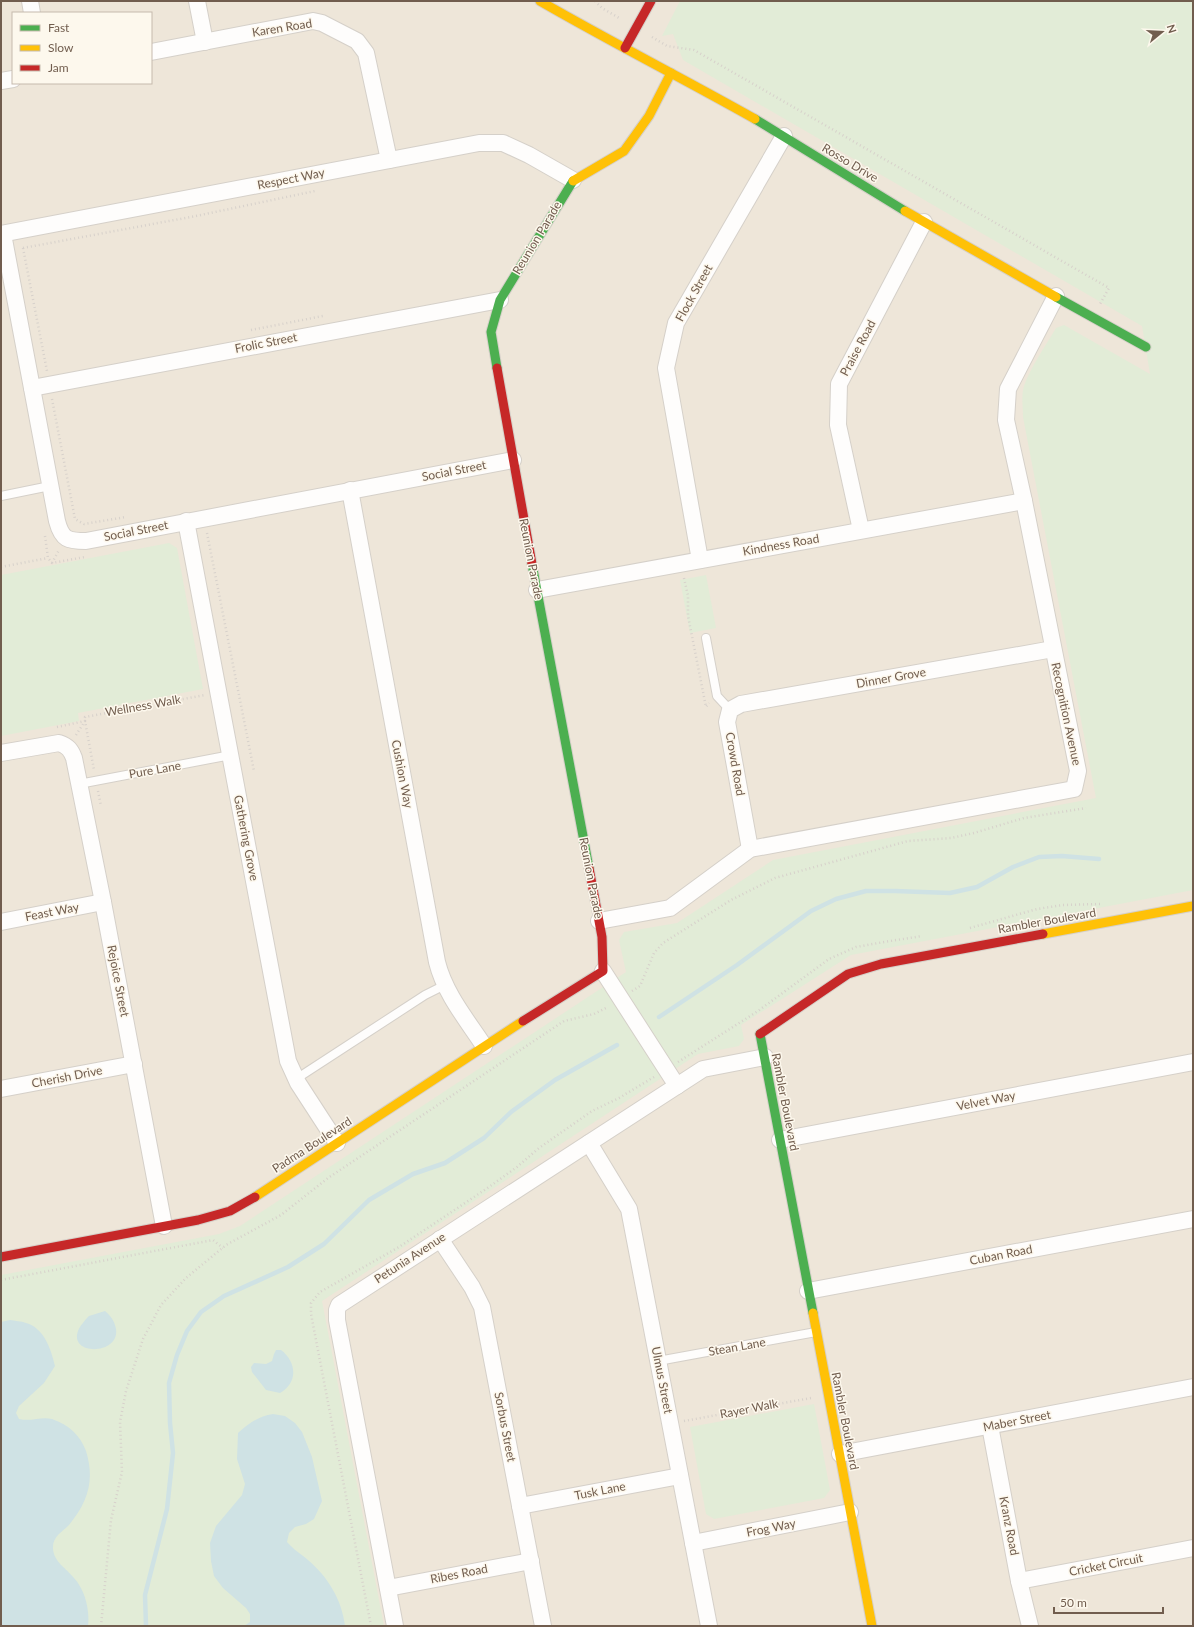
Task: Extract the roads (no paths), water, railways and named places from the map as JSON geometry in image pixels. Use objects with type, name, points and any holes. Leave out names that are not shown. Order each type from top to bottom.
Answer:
[{"type":"street","points":[[30,1],[32,12]]},
{"type":"street","points":[[197,1],[205,42]]},
{"type":"street","name":"Rosso Drive","points":[[540,1],[784,136],[924,222],[1056,296],[1092,318],[1146,347]]},
{"type":"street","points":[[625,48],[651,1]]},
{"type":"street","name":"Karen Road","points":[[152,52],[313,21],[322,23],[357,41],[366,53],[389,160]]},
{"type":"street","name":"Reunion Parade","points":[[603,971],[602,937],[512,460],[491,332],[500,300],[573,180],[624,151],[649,116],[672,73]]},
{"type":"street","points":[[1,81],[12,79]]},
{"type":"street","name":"Flock Street","points":[[700,560],[666,368],[676,323],[784,136]]},
{"type":"street","name":"Respect Way","points":[[2,234],[479,143],[503,143],[529,155],[573,180]]},
{"type":"street","name":"Praise Road","points":[[861,530],[838,425],[839,384],[924,222]]},
{"type":"street","name":"Social Street","points":[[2,234],[59,530],[65,538],[73,541],[187,529],[350,490],[512,460]]},
{"type":"street","name":"Recognition Avenue","points":[[599,921],[670,908],[750,850],[1074,790],[1078,771],[1024,500],[1006,420],[1008,389],[1056,296]]},
{"type":"street","name":"Frolic Street","points":[[32,388],[500,300]]},
{"type":"street","name":"Cushion Way","points":[[350,490],[434,947],[440,972],[445,985],[484,1046]]},
{"type":"street","name":"Kindness Road","points":[[537,590],[1024,500]]},
{"type":"street","name":"Gathering Grove","points":[[187,529],[288,1061],[296,1079],[337,1143]]},
{"type":"street","name":"Dinner Grove","points":[[730,710],[742,704],[1053,649]]},
{"type":"street","name":"Crowd Road","points":[[730,710],[727,722],[750,850]]},
{"type":"street","name":"Rejoice Street","points":[[1,753],[59,743],[66,745],[74,758],[103,902],[164,1226]]},
{"type":"street","name":"Feast Way","points":[[1,922],[103,902]]},
{"type":"street","name":"Rambler Boulevard","points":[[872,1626],[760,1034],[848,974],[881,964],[1193,906]]},
{"type":"street","points":[[603,971],[677,1086]]},
{"type":"street","name":"Padma Boulevard","points":[[1,1258],[198,1220],[230,1212],[484,1046],[603,971]]},
{"type":"street","name":"Petunia Avenue","points":[[395,1626],[337,1320],[337,1310],[339,1305],[703,1069],[765,1057]]},
{"type":"street","name":"Velvet Way","points":[[780,1140],[1193,1062]]},
{"type":"street","name":"Cherish Drive","points":[[1,1090],[134,1064]]},
{"type":"street","name":"Ulmus Street","points":[[588,1143],[629,1209],[709,1626]]},
{"type":"street","name":"Cuban Road","points":[[808,1292],[1193,1219]]},
{"type":"street","name":"Sorbus Street","points":[[440,1239],[472,1288],[482,1307],[543,1626]]},
{"type":"street","name":"Maber Street","points":[[840,1454],[1193,1387]]},
{"type":"street","name":"Kranz Road","points":[[990,1426],[1019,1581],[1030,1626]]},
{"type":"street","name":"Tusk Lane","points":[[520,1506],[680,1476]]},
{"type":"street","name":"Frog Way","points":[[693,1543],[850,1512]]},
{"type":"street","name":"Cricket Circuit","points":[[1019,1581],[1193,1548]]},
{"type":"street","name":"Ribes Road","points":[[388,1588],[531,1561]]},
{"type":"lane","points":[[1,496],[50,486]]},
{"type":"lane","points":[[706,638],[717,696],[730,710]]},
{"type":"lane","name":"Pure Lane","points":[[79,784],[231,755]]},
{"type":"lane","points":[[296,1079],[425,995],[445,985]]},
{"type":"lane","name":"Stean Lane","points":[[658,1361],[816,1332]]},
{"type":"waterway","points":[[659,1017],[737,965],[811,911],[836,899],[866,891],[950,893],[977,887],[1013,867],[1039,857],[1062,856],[1099,859]]},
{"type":"waterway","points":[[146,1626],[145,1595],[167,1509],[173,1453],[170,1423],[169,1383],[177,1355],[187,1331],[201,1312],[224,1296],[288,1267],[324,1244],[369,1200],[413,1174],[445,1163],[484,1138],[511,1112],[555,1080],[617,1045]]}]
